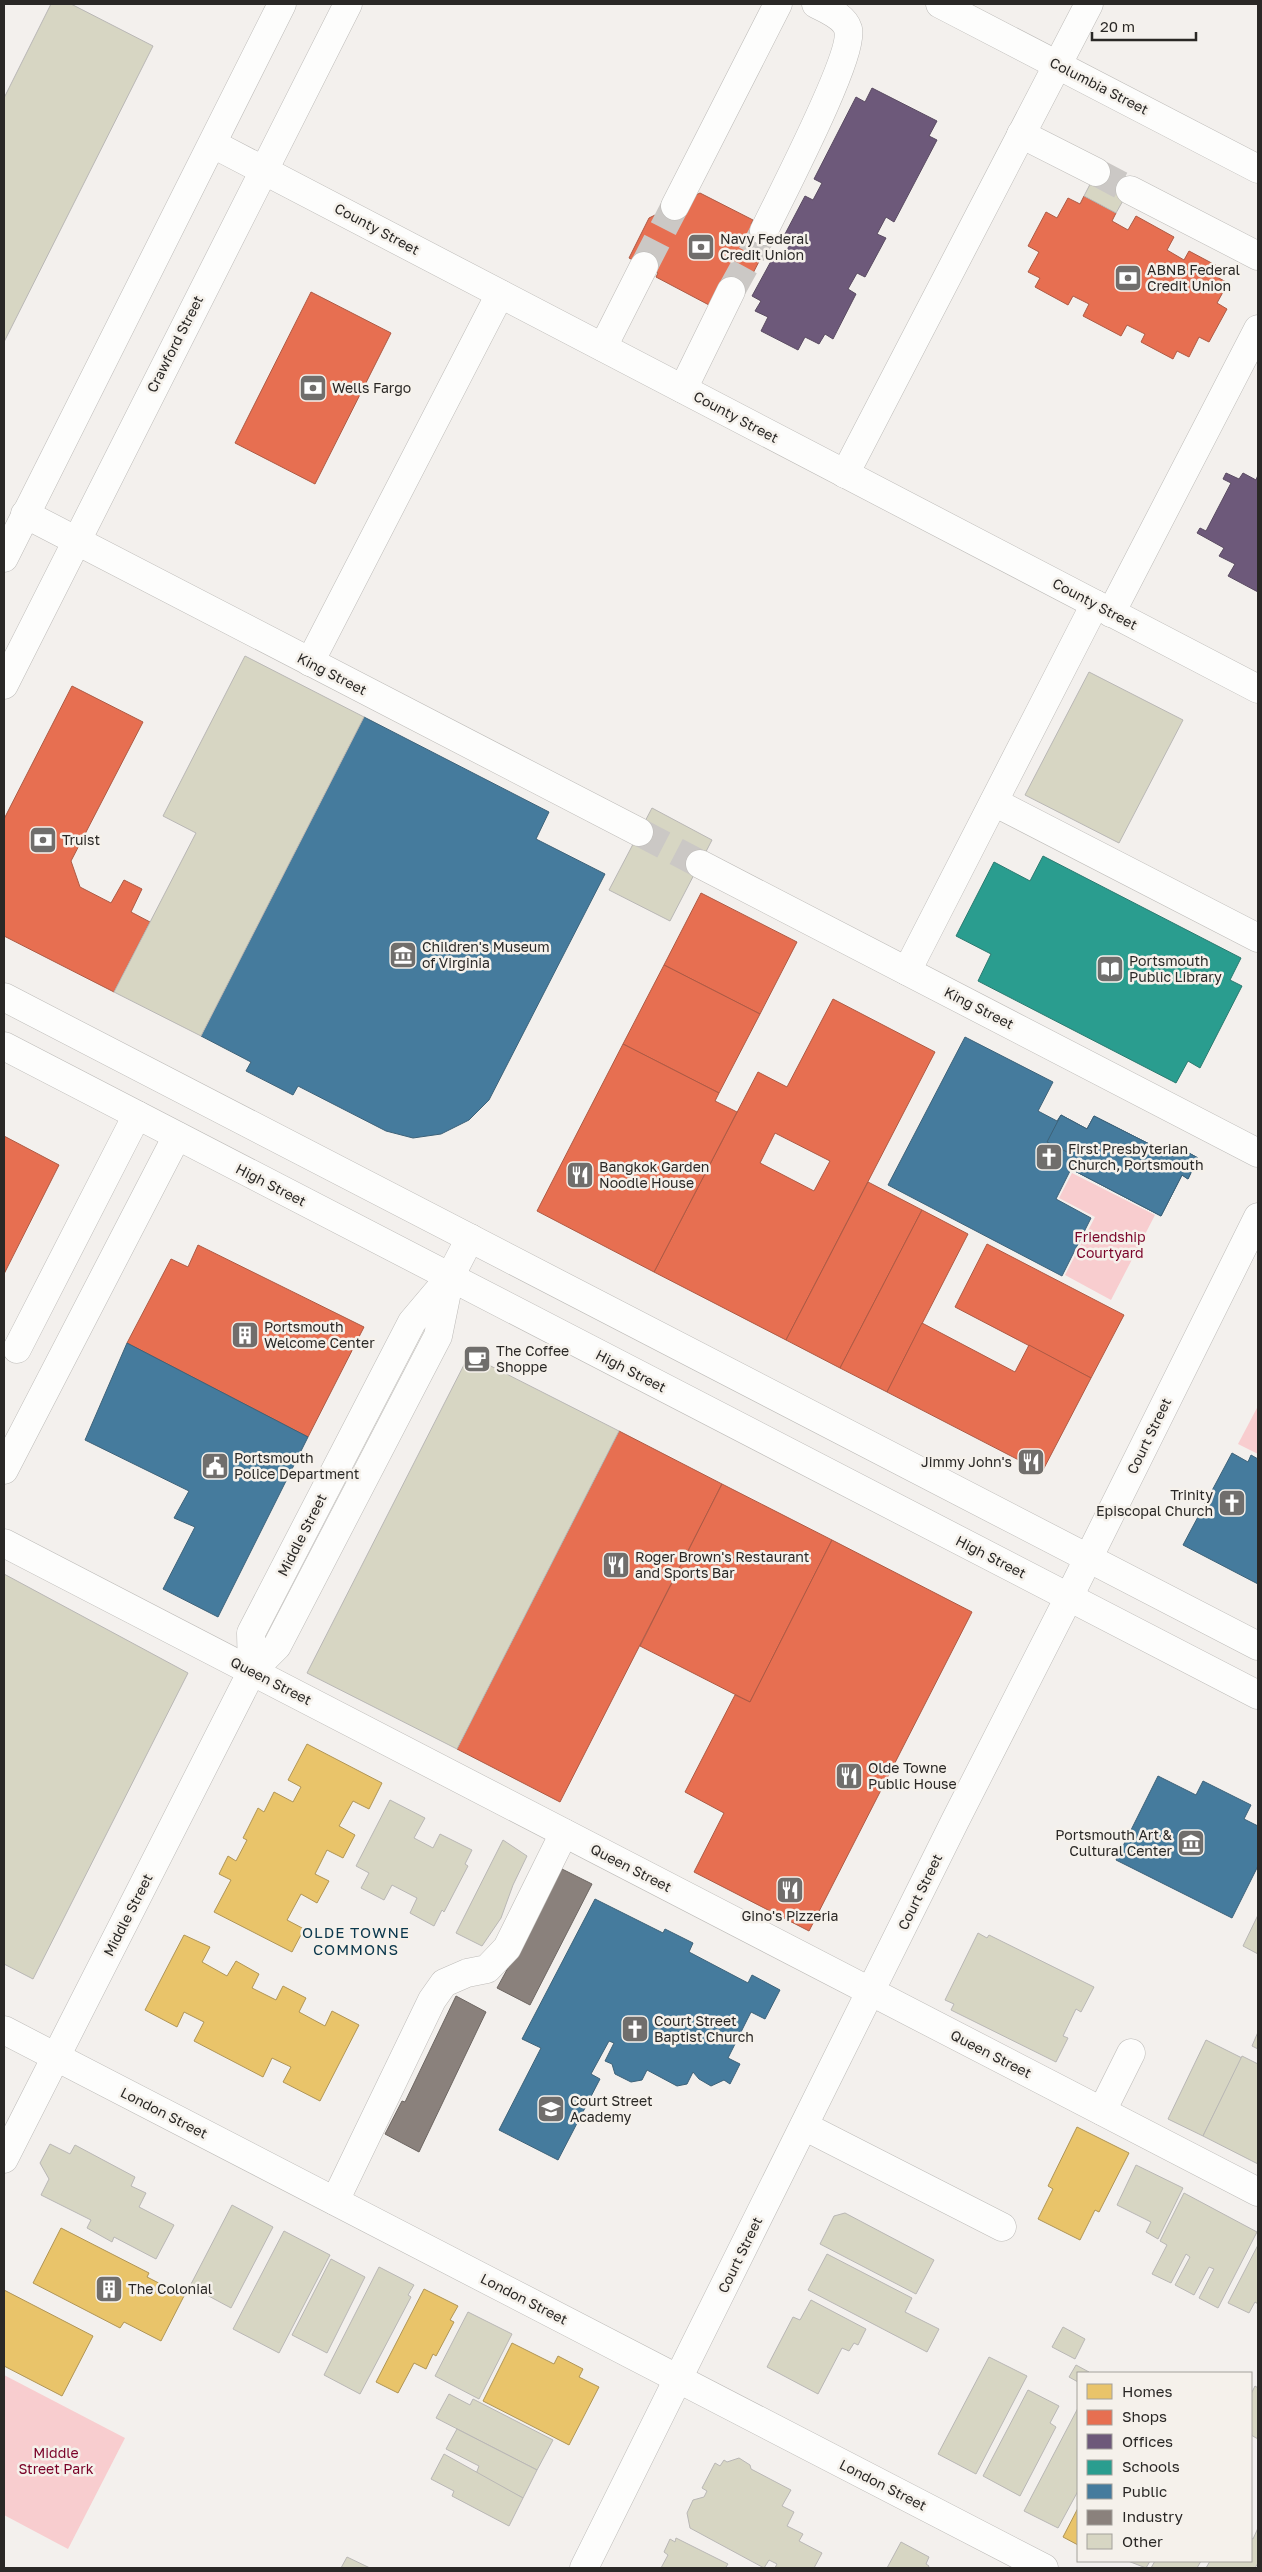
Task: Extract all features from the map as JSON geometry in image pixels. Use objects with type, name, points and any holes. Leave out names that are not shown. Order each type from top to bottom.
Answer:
[{"type":"street","points":[[4,558],[282,4]]},
{"type":"street","name":"Crawford Street","points":[[4,685],[348,4]]},
{"type":"street","points":[[675,206],[778,4]]},
{"type":"street","points":[[764,231],[833,85],[848,44],[848,30],[845,22],[816,4]]},
{"type":"street","name":"Columbia Street","points":[[940,4],[1258,169]]},
{"type":"street","points":[[845,474],[1088,4]]},
{"type":"street","points":[[1021,134],[1096,172]]},
{"type":"street","name":"County Street","points":[[213,144],[1258,689]]},
{"type":"street","points":[[1130,190],[1258,256]]},
{"type":"street","points":[[603,347],[644,266]]},
{"type":"street","points":[[684,389],[731,291]]},
{"type":"street","points":[[310,662],[500,294]]},
{"type":"street","points":[[907,971],[994,802],[1258,329]]},
{"type":"street","name":"King Street","points":[[25,514],[639,832]]},
{"type":"street","points":[[994,802],[1258,938]]},
{"type":"street","name":"King Street","points":[[700,864],[1258,1153]]},
{"type":"street","points":[[4,997],[1258,1646]]},
{"type":"street","name":"High Street","points":[[4,1046],[1258,1695]]},
{"type":"street","points":[[56,1369],[10,1345],[138,1115]]},
{"type":"street","points":[[4,1470],[177,1136]]},
{"type":"street","name":"Court Street","points":[[584,2568],[1258,1217]]},
{"type":"street","name":"Middle Street","points":[[4,2159],[252,1671],[277,1646],[438,1336],[450,1277],[470,1238]]},
{"type":"street","name":"Queen Street","points":[[4,1543],[1258,2192]]},
{"type":"street","points":[[335,2201],[432,2000],[444,1983],[467,1973],[487,1969],[507,1948],[564,1833]]},
{"type":"street","name":"London Street","points":[[4,2030],[1044,2568]]},
{"type":"street","points":[[1102,2111],[1131,2053]]},
{"type":"street","points":[[804,2126],[1002,2227]]},
{"type":"green space","name":"Friendship Courtyard","points":[[1072,1173],[1155,1215],[1111,1300],[1065,1275],[1095,1217],[1059,1198]]},
{"type":"green space","points":[[1258,1406],[1258,1454],[1238,1444]]},
{"type":"green space","name":"Middle Street Park","points":[[4,2375],[125,2438],[68,2549],[4,2515]]},
{"type":"building: Homes","points":[[307,1744],[382,1783],[369,1809],[353,1801],[339,1826],[355,1835],[343,1858],[327,1850],[315,1874],[329,1881],[317,1903],[301,1894],[287,1920],[304,1929],[292,1952],[214,1912],[231,1880],[219,1874],[228,1856],[236,1861],[247,1840],[243,1838],[258,1808],[264,1812],[274,1792],[293,1802],[301,1787],[288,1780]]},
{"type":"building: Homes","points":[[184,1935],[210,1947],[202,1962],[227,1976],[236,1961],[259,1974],[252,1988],[276,2000],[283,1986],[306,1998],[299,2012],[325,2026],[332,2011],[359,2025],[320,2101],[283,2082],[291,2067],[272,2058],[263,2077],[194,2041],[204,2022],[184,2012],[177,2027],[145,2010]]},
{"type":"building: Homes","points":[[1077,2127],[1129,2153],[1099,2212],[1095,2210],[1080,2240],[1038,2219],[1053,2189],[1048,2186]]},
{"type":"building: Homes","name":"The Colonial","points":[[61,2228],[149,2273],[147,2277],[184,2296],[161,2341],[124,2322],[120,2328],[33,2283]]},
{"type":"building: Homes","points":[[424,2289],[458,2306],[450,2320],[454,2322],[436,2356],[433,2354],[426,2369],[414,2363],[398,2393],[376,2382]]},
{"type":"building: Homes","points":[[4,2290],[93,2336],[62,2396],[4,2366]]},
{"type":"building: Homes","points":[[512,2343],[554,2364],[558,2356],[583,2369],[579,2377],[599,2387],[569,2445],[483,2401]]},
{"type":"building: Homes","points":[[1077,2510],[1077,2544],[1063,2537]]},
{"type":"building: Shops","name":"Navy Federal Credit Union","points":[[700,193],[753,220],[751,224],[772,236],[748,283],[711,301],[709,305],[656,277],[658,273],[629,258],[649,218]]},
{"type":"building: Shops","name":"ABNB Federal Credit Union","points":[[1084,196],[1116,213],[1112,221],[1128,230],[1136,216],[1174,237],[1167,250],[1184,260],[1189,251],[1221,268],[1217,277],[1228,283],[1217,303],[1227,309],[1209,342],[1199,337],[1189,357],[1177,351],[1173,359],[1141,342],[1145,334],[1127,325],[1121,336],[1083,316],[1089,304],[1073,296],[1068,305],[1035,287],[1040,278],[1028,272],[1039,252],[1028,246],[1046,212],[1057,218],[1068,198],[1080,204]]},
{"type":"building: Shops","name":"Wells Fargo","points":[[311,292],[391,333],[315,484],[235,443]]},
{"type":"building: Shops","name":"Truist","points":[[72,686],[143,722],[71,861],[80,887],[111,903],[124,880],[142,889],[131,912],[150,922],[114,992],[4,936],[4,819]]},
{"type":"building: Shops","points":[[701,893],[797,942],[760,1014],[664,965]]},
{"type":"building: Shops","points":[[664,965],[760,1014],[719,1093],[623,1044]]},
{"type":"building: Shops","points":[[833,999],[935,1052],[786,1340],[654,1272],[758,1072],[787,1087]],"holes":[[[775,1133],[830,1161],[814,1191],[760,1163]]]},
{"type":"building: Shops","points":[[623,1044],[719,1093],[715,1101],[737,1112],[654,1272],[537,1211]]},
{"type":"building: Shops","points":[[4,1136],[59,1165],[4,1274]]},
{"type":"building: Shops","points":[[868,1182],[922,1210],[840,1368],[786,1340]]},
{"type":"building: Shops","points":[[922,1210],[968,1234],[887,1392],[840,1368]]},
{"type":"building: Shops","points":[[987,1244],[1124,1315],[1091,1378],[955,1307]]},
{"type":"building: Shops","name":"Portsmouth Welcome Center","points":[[198,1245],[364,1327],[308,1437],[127,1343],[171,1259],[188,1267]]},
{"type":"building: Shops","points":[[922,1323],[1015,1372],[1029,1345],[1091,1378],[1042,1472],[887,1392]]},
{"type":"building: Shops","name":"Roger Brown's Restaurant and Sports Bar","points":[[619,1431],[722,1484],[560,1802],[457,1749]]},
{"type":"building: Shops","points":[[722,1484],[832,1540],[750,1702],[640,1646]]},
{"type":"building: Shops","points":[[832,1540],[972,1612],[809,1931],[694,1872],[724,1813],[685,1792],[735,1695],[750,1702]]},
{"type":"building: Offices","points":[[872,88],[937,121],[929,136],[937,140],[894,222],[886,217],[877,234],[886,238],[865,277],[857,273],[848,289],[856,294],[833,339],[825,334],[819,344],[805,337],[798,350],[761,331],[768,317],[755,311],[761,301],[752,296],[776,252],[784,256],[793,238],[785,234],[805,196],[813,200],[822,183],[814,179],[856,97],[865,102]]},
{"type":"building: Offices","points":[[1226,473],[1239,479],[1243,473],[1256,480],[1258,475],[1258,592],[1228,576],[1235,564],[1219,556],[1224,548],[1197,533],[1200,528],[1206,531],[1231,483],[1223,479]]},
{"type":"building: Schools","name":"Portsmouth Public Library","points":[[1043,856],[1241,958],[1230,980],[1242,986],[1200,1068],[1188,1061],[1176,1083],[978,981],[991,954],[956,936],[994,862],[1030,881]]},
{"type":"building: Public","name":"Children's Museum of Virginia","points":[[364,717],[549,812],[536,839],[605,874],[489,1100],[469,1120],[441,1134],[413,1138],[386,1131],[298,1086],[293,1095],[246,1071],[251,1062],[201,1036]]},
{"type":"building: Public","name":"First Presbyterian Church, Portsmouth","points":[[965,1037],[1053,1082],[1038,1111],[1057,1121],[1061,1115],[1087,1129],[1094,1116],[1173,1156],[1178,1147],[1198,1158],[1188,1179],[1182,1175],[1161,1216],[1071,1169],[1056,1199],[1091,1218],[1062,1276],[888,1185]]},
{"type":"building: Public","points":[[1061,1115],[1087,1129],[1094,1116],[1173,1156],[1178,1147],[1198,1158],[1188,1179],[1182,1175],[1161,1216],[1067,1167],[1073,1155],[1047,1142]]},
{"type":"building: Public","name":"Portsmouth Police Department","points":[[127,1343],[308,1437],[218,1617],[163,1589],[195,1527],[174,1518],[189,1491],[85,1440]]},
{"type":"building: Public","name":"Trinity Episcopal Church","points":[[1232,1453],[1248,1462],[1251,1455],[1258,1459],[1258,1584],[1183,1545]]},
{"type":"building: Public","name":"Portsmouth Art & Cultural Center","points":[[1158,1776],[1196,1795],[1203,1781],[1251,1805],[1244,1819],[1258,1826],[1258,1866],[1232,1918],[1116,1860]]},
{"type":"building: Public","name":"Court Street Baptist Church","points":[[595,1899],[663,1933],[665,1929],[693,1943],[689,1952],[748,1983],[752,1975],[780,1990],[765,2019],[751,2012],[728,2058],[740,2064],[730,2084],[724,2080],[711,2086],[699,2079],[693,2072],[687,2084],[677,2086],[647,2070],[642,2080],[631,2082],[615,2074],[612,2064],[605,2061],[614,2043],[609,2041],[591,2074],[600,2079],[558,2160],[499,2130],[541,2048],[522,2039]]},
{"type":"building: Industry","points":[[562,1869],[592,1884],[530,2005],[497,1988]]},
{"type":"building: Industry","points":[[456,1996],[486,2012],[419,2152],[385,2134],[402,2101],[405,2102]]},
{"type":"building: Other","points":[[51,4],[71,4],[153,46],[4,342],[4,98]]},
{"type":"building: Other","points":[[1101,163],[1134,181],[1116,213],[1084,196]]},
{"type":"building: Other","points":[[245,656],[364,717],[201,1036],[114,992],[196,833],[163,816]]},
{"type":"building: Other","points":[[1089,672],[1183,720],[1119,843],[1025,795]]},
{"type":"building: Other","points":[[652,808],[712,840],[670,921],[609,890]]},
{"type":"building: Other","points":[[469,1355],[619,1431],[457,1749],[307,1673]]},
{"type":"building: Other","points":[[4,1574],[188,1673],[33,1979],[4,1964]]},
{"type":"building: Other","points":[[390,1800],[425,1818],[414,1838],[433,1848],[440,1834],[472,1850],[465,1864],[468,1866],[444,1912],[442,1910],[434,1926],[410,1913],[417,1898],[392,1885],[384,1900],[361,1888],[369,1873],[356,1866]]},
{"type":"building: Other","points":[[503,1840],[527,1856],[513,1885],[501,1918],[482,1946],[456,1933]]},
{"type":"building: Other","points":[[1258,1915],[1258,1954],[1243,1946]]},
{"type":"building: Other","points":[[978,1933],[987,1938],[989,1935],[1094,1987],[1081,2012],[1076,2009],[1063,2036],[1068,2038],[1056,2062],[951,2010],[954,2004],[945,2000]]},
{"type":"building: Other","points":[[1258,2032],[1258,2049],[1252,2046]]},
{"type":"building: Other","points":[[1206,2040],[1242,2058],[1203,2136],[1168,2119]]},
{"type":"building: Other","points":[[1242,2056],[1258,2064],[1258,2164],[1203,2136]]},
{"type":"building: Other","points":[[50,2144],[70,2154],[75,2145],[135,2177],[131,2186],[146,2193],[139,2207],[174,2225],[156,2259],[114,2237],[112,2242],[87,2228],[91,2220],[41,2195],[49,2179],[40,2163]]},
{"type":"building: Other","points":[[1136,2165],[1183,2188],[1158,2239],[1146,2232],[1151,2222],[1117,2205]]},
{"type":"building: Other","points":[[1184,2193],[1257,2232],[1218,2308],[1199,2298],[1214,2269],[1209,2267],[1194,2295],[1175,2285],[1190,2257],[1186,2254],[1171,2283],[1152,2274],[1167,2245],[1160,2241]]},
{"type":"building: Other","points":[[232,2205],[273,2227],[231,2308],[190,2286]]},
{"type":"building: Other","points":[[845,2213],[934,2260],[916,2294],[820,2244],[834,2216]]},
{"type":"building: Other","points":[[284,2231],[330,2255],[279,2353],[233,2329]]},
{"type":"building: Other","points":[[1258,2245],[1258,2304],[1255,2302],[1249,2313],[1228,2303]]},
{"type":"building: Other","points":[[827,2254],[912,2298],[905,2312],[939,2329],[927,2352],[808,2290]]},
{"type":"building: Other","points":[[331,2259],[365,2277],[327,2353],[292,2335]]},
{"type":"building: Other","points":[[379,2267],[414,2285],[408,2295],[411,2297],[360,2394],[324,2375]]},
{"type":"building: Other","points":[[811,2300],[866,2329],[858,2345],[854,2343],[849,2351],[842,2348],[818,2394],[767,2367],[793,2317],[800,2320]]},
{"type":"building: Other","points":[[468,2312],[512,2334],[479,2399],[435,2376]]},
{"type":"building: Other","points":[[1063,2327],[1085,2339],[1075,2359],[1052,2347]]},
{"type":"building: Other","points":[[989,2357],[1027,2376],[976,2474],[938,2454]]},
{"type":"building: Other","points":[[1076,2365],[1089,2372],[1077,2372],[1077,2381],[1069,2377]]},
{"type":"building: Other","points":[[1255,2386],[1258,2388],[1258,2439],[1252,2436],[1252,2392]]},
{"type":"building: Other","points":[[1028,2390],[1059,2406],[1050,2423],[1056,2427],[1020,2496],[983,2476]]},
{"type":"building: Other","points":[[449,2394],[470,2405],[473,2399],[553,2440],[537,2470],[436,2418]]},
{"type":"building: Other","points":[[1077,2410],[1077,2493],[1058,2528],[1024,2511]]},
{"type":"building: Other","points":[[457,2429],[537,2470],[523,2498],[476,2474],[479,2466],[446,2449]]},
{"type":"building: Other","points":[[444,2454],[523,2498],[509,2526],[452,2496],[454,2491],[431,2479]]},
{"type":"building: Other","points":[[739,2458],[750,2465],[751,2469],[791,2490],[782,2506],[794,2512],[787,2526],[803,2534],[799,2541],[822,2553],[814,2568],[775,2568],[777,2564],[769,2560],[764,2568],[690,2528],[687,2513],[693,2500],[704,2497],[707,2491],[702,2488],[715,2463],[720,2466],[724,2460],[727,2462]]},
{"type":"building: Other","points":[[1258,2528],[1258,2563],[1255,2568],[1206,2568],[1209,2562],[1252,2562],[1253,2539]]},
{"type":"building: Other","points":[[676,2538],[728,2564],[727,2568],[661,2568],[668,2555],[664,2552],[670,2539],[675,2542]]},
{"type":"building: Other","points":[[901,2542],[929,2557],[926,2564],[929,2566],[928,2568],[887,2568]]},
{"type":"building: Other","points":[[347,2557],[370,2568],[341,2568]]},
{"type":"building: Other","points":[[1131,2562],[1149,2562],[1146,2568]]},
{"type":"building: Other","points":[[1154,2562],[1200,2562],[1197,2568],[1151,2568]]},
{"type":"tunnel","points":[[1096,172],[1130,190]]},
{"type":"tunnel","points":[[644,266],[675,206]]},
{"type":"tunnel","points":[[731,291],[764,231]]},
{"type":"tunnel","points":[[639,832],[700,864]]},
{"type":"place","name":"Navy Federal Credit Union","points":[[701,247]]},
{"type":"place","name":"ABNB Federal Credit Union","points":[[1128,278]]},
{"type":"place","name":"Wells Fargo","points":[[313,388]]},
{"type":"place","name":"Truist","points":[[43,840]]},
{"type":"place","name":"Children's Museum of Virginia","points":[[403,955]]},
{"type":"place","name":"Portsmouth Public Library","points":[[1110,969]]},
{"type":"place","name":"First Presbyterian Church, Portsmouth","points":[[1049,1157]]},
{"type":"place","name":"Bangkok Garden Noodle House","points":[[580,1175]]},
{"type":"place","name":"Portsmouth Welcome Center","points":[[245,1335]]},
{"type":"place","name":"The Coffee Shoppe","points":[[477,1359]]},
{"type":"place","name":"Jimmy John's","points":[[1031,1462]]},
{"type":"place","name":"Portsmouth Police Department","points":[[215,1466]]},
{"type":"place","name":"Trinity Episcopal Church","points":[[1232,1503]]},
{"type":"place","name":"Roger Brown's Restaurant and Sports Bar","points":[[616,1565]]},
{"type":"place","name":"Olde Towne Public House","points":[[849,1776]]},
{"type":"place","name":"Portsmouth Art & Cultural Center","points":[[1191,1843]]},
{"type":"place","name":"Gino's Pizzeria","points":[[790,1890]]},
{"type":"place","name":"Court Street Baptist Church","points":[[635,2029]]},
{"type":"place","name":"Court Street Academy","points":[[551,2109]]},
{"type":"place","name":"The Colonial","points":[[109,2289]]},
{"type":"district","name":"OLDE TOWNE COMMONS","points":[[356,1942]]}]
